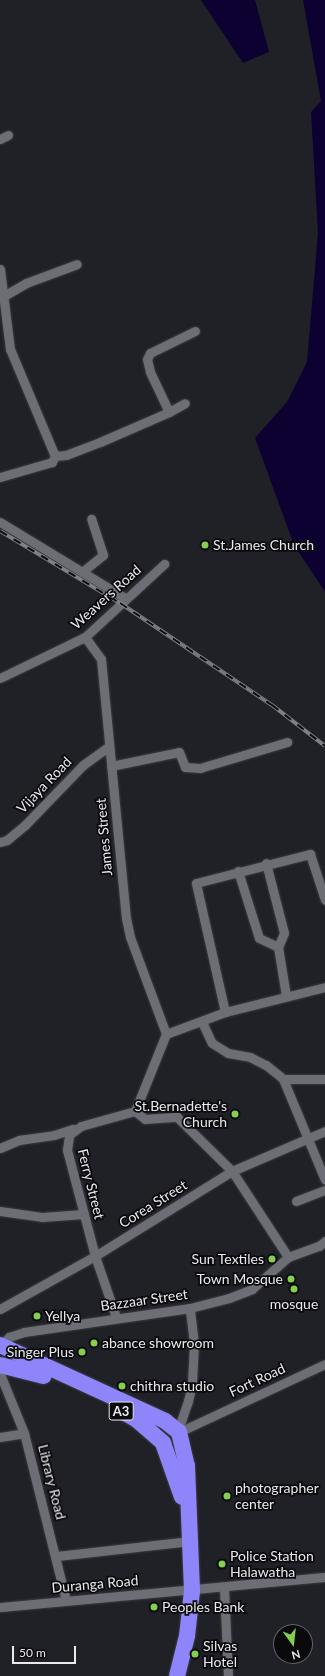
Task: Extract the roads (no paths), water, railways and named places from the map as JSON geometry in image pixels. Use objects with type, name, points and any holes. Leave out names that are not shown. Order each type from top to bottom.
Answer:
[{"type":"highway","name":"A3","points":[[1,1345],[28,1360],[165,1421],[179,1433],[187,1466],[192,1591],[187,1636],[177,1676]]},
{"type":"highway","points":[[0,1366],[6,1357],[1,1345]]},
{"type":"highway","name":"A3","points":[[0,1366],[35,1372],[76,1388],[137,1420],[163,1443],[188,1514]]},
{"type":"highway","points":[[163,1443],[161,1436],[164,1430],[171,1427],[179,1433]]},
{"type":"street","points":[[2,297],[26,284],[77,264]]},
{"type":"street","points":[[0,270],[2,297],[10,349],[55,456],[52,462],[0,477]]},
{"type":"street","points":[[169,412],[150,372],[147,359],[150,353],[195,331]]},
{"type":"street","points":[[55,456],[66,456],[169,412],[184,403]]},
{"type":"street","points":[[82,572],[103,555],[92,519]]},
{"type":"street","points":[[0,522],[125,598]]},
{"type":"street","name":"Weavers Road","points":[[0,678],[85,637],[125,598],[164,564]]},
{"type":"street","name":"James Street","points":[[85,637],[101,659],[108,747],[128,931],[166,1034]]},
{"type":"street","points":[[111,766],[179,752],[185,767],[200,768],[287,742]]},
{"type":"street","name":"Vijaya Road","points":[[0,842],[7,840],[25,825],[83,765],[108,747]]},
{"type":"street","points":[[225,1012],[196,883],[266,863],[310,854],[325,900]]},
{"type":"street","points":[[266,863],[284,933],[278,947],[286,996]]},
{"type":"street","points":[[238,871],[259,938],[278,947]]},
{"type":"street","points":[[288,1257],[232,1171],[177,1117],[145,1119],[135,1111],[166,1034],[202,1022],[225,1012],[325,987]]},
{"type":"street","points":[[202,1022],[212,1043],[228,1053],[250,1057],[266,1065],[283,1080],[306,1138],[325,1180]]},
{"type":"street","points":[[283,1080],[325,1079]]},
{"type":"street","name":"Ferry Street","points":[[116,1318],[95,1256],[66,1142],[73,1129],[135,1111]]},
{"type":"street","points":[[0,1148],[18,1140],[54,1135],[73,1129]]},
{"type":"street","name":"Corea Street","points":[[0,1309],[95,1256],[232,1171],[287,1149],[306,1138],[325,1131]]},
{"type":"street","points":[[296,1201],[325,1190]]},
{"type":"street","points":[[0,1211],[42,1217],[84,1214]]},
{"type":"street","name":"Bazzaar Street","points":[[1,1345],[9,1337],[16,1334],[190,1308],[252,1289],[288,1257],[319,1246],[325,1241]]},
{"type":"street","points":[[179,1433],[192,1383],[194,1343],[190,1308]]},
{"type":"street","name":"Fort Road","points":[[179,1433],[325,1364]]},
{"type":"street","name":"Library Road","points":[[0,1374],[24,1433],[57,1556],[66,1600]]},
{"type":"street","points":[[0,1437],[24,1433]]},
{"type":"street","points":[[57,1556],[190,1540]]},
{"type":"street","name":"Duranga Road","points":[[0,1607],[66,1600],[224,1588],[240,1583],[325,1577]]},
{"type":"street","points":[[224,1588],[228,1676]]},
{"type":"railway","points":[[0,531],[120,603],[272,705],[325,746]]},
{"type":"place","name":"St.James Church","points":[[205,545]]},
{"type":"place","name":"St.Bernadette's Church","points":[[235,1114]]},
{"type":"place","name":"Sun Textiles","points":[[272,1259]]},
{"type":"place","name":"Town Mosque","points":[[291,1279]]},
{"type":"place","name":"mosque","points":[[294,1289]]},
{"type":"place","name":"Yellya","points":[[37,1316]]},
{"type":"place","name":"abance showroom","points":[[94,1343]]},
{"type":"place","name":"Singer Plus","points":[[82,1352]]},
{"type":"place","name":"chithra studio","points":[[122,1386]]},
{"type":"place","name":"photographer center","points":[[227,1496]]},
{"type":"place","name":"Police Station Halawatha","points":[[222,1564]]},
{"type":"place","name":"Peoples Bank","points":[[154,1607]]},
{"type":"place","name":"Silvas Hotel","points":[[195,1654]]}]
